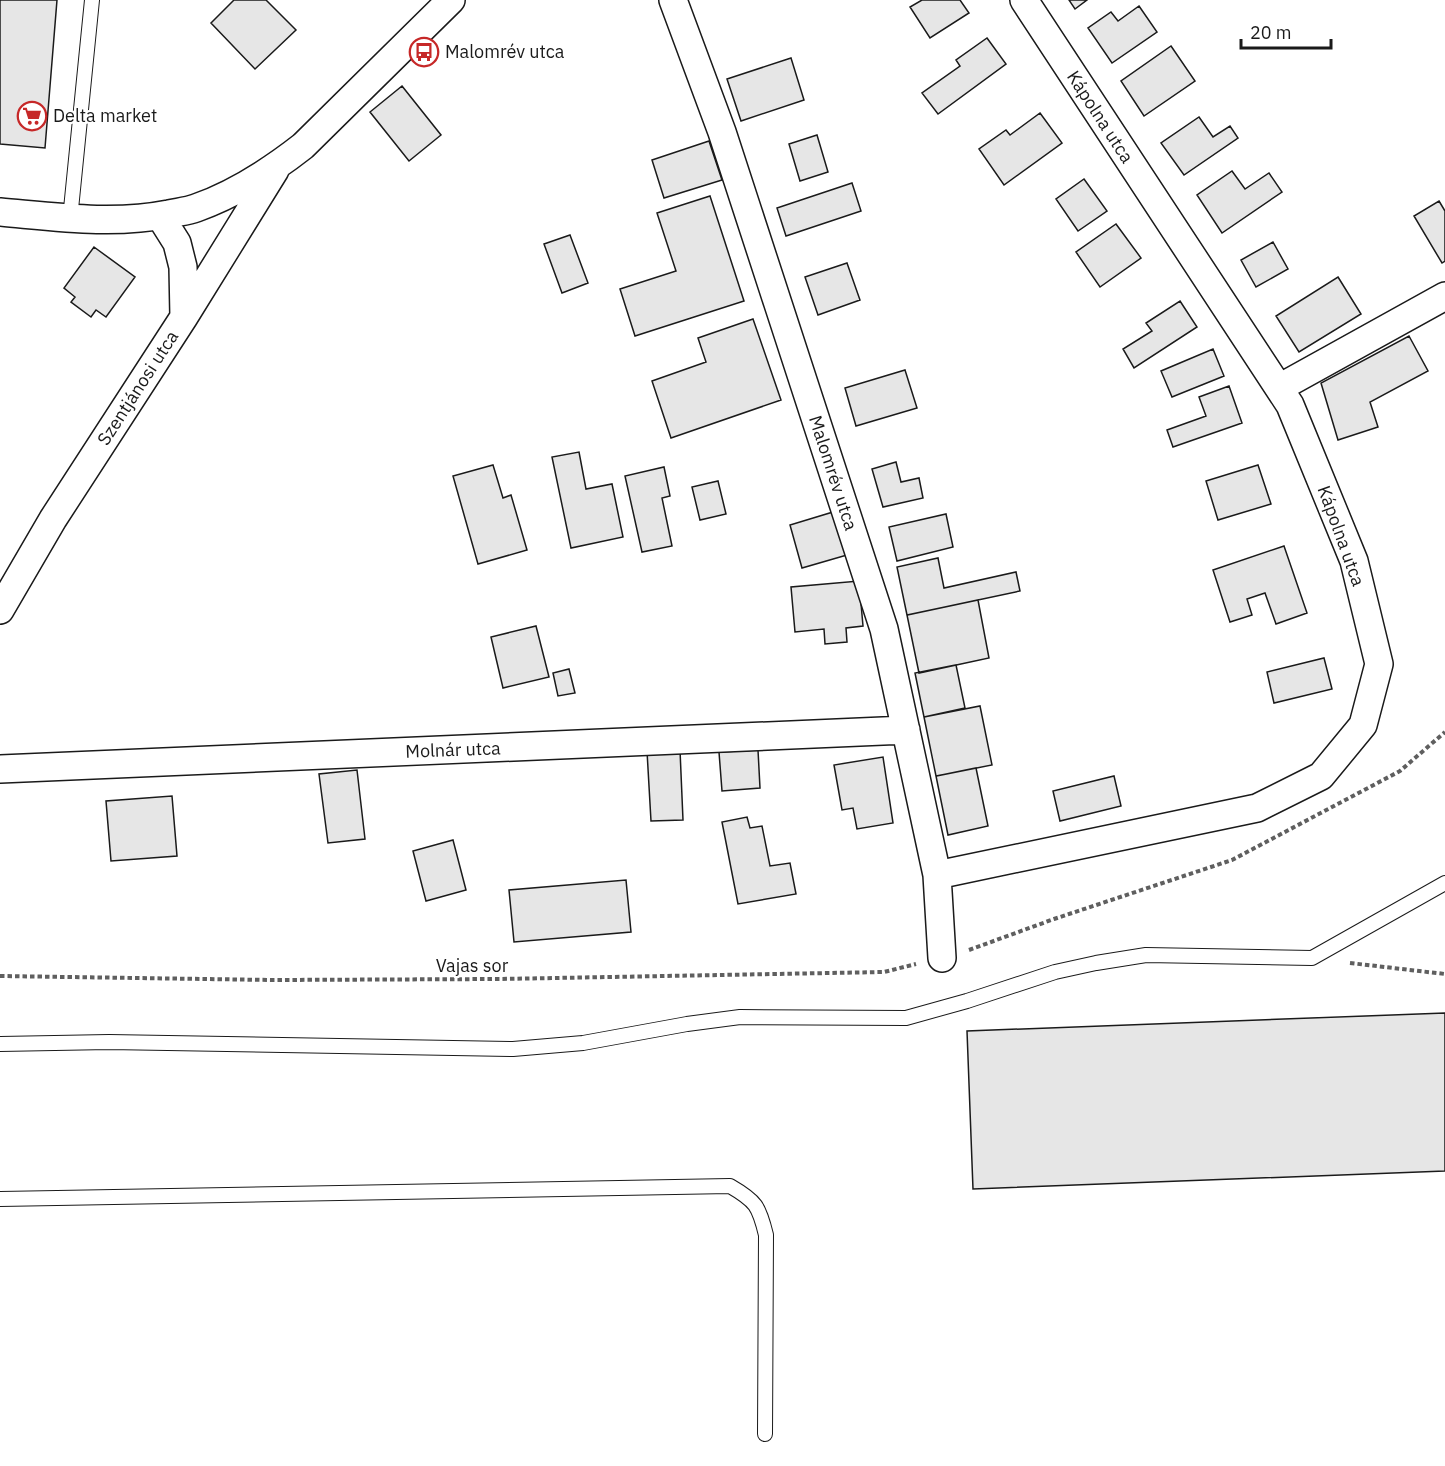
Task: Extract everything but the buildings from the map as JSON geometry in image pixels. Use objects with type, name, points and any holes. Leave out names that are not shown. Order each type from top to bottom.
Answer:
[{"type":"street","points":[[0,212],[69,219],[125,220],[195,209],[235,192],[277,166],[303,146],[451,0]]},
{"type":"street","name":"Malomrév utca","points":[[673,0],[722,132],[884,629],[937,875],[942,958]]},
{"type":"street","name":"Kápolna utca","points":[[937,875],[1257,808],[1321,776],[1363,725],[1379,664],[1354,561],[1290,405],[1024,0]]},
{"type":"street","name":"Szentjánosi utca","points":[[0,610],[53,519],[184,317],[277,166]]},
{"type":"street","points":[[160,216],[177,243],[183,267],[184,317]]},
{"type":"street","points":[[1280,388],[1445,296]]},
{"type":"street","name":"Molnár utca","points":[[0,770],[906,730]]},
{"type":"lane","points":[[69,219],[92,0]]},
{"type":"lane","points":[[0,1044],[109,1042],[513,1048],[583,1042],[740,1017],[906,1018],[1055,972],[1146,955],[1312,958],[1445,883]]},
{"type":"lane","points":[[0,1199],[730,1186],[745,1195],[759,1209],[766,1235],[765,1434]]},
{"type":"path","name":"Vajas sor","points":[[0,976],[272,980],[884,972],[965,952],[1054,919],[1232,860],[1400,771],[1445,732]]},
{"type":"path","points":[[1312,958],[1445,974]]},
{"type":"place","name":"Malomrév utca","points":[[424,52]]},
{"type":"place","name":"Delta market","points":[[32,116]]}]
